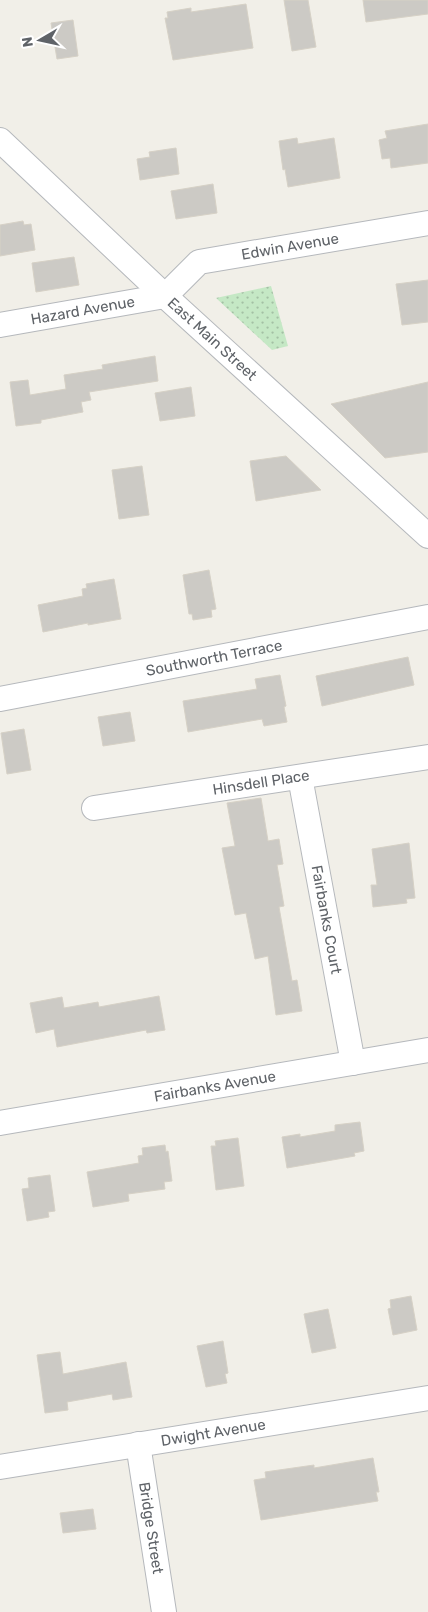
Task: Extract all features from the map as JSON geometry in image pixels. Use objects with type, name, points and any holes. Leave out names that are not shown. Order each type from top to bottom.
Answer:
[{"type":"street","name":"East Main Street","points":[[0,140],[165,296],[428,536]]},
{"type":"street","name":"Edwin Avenue","points":[[165,296],[199,262],[428,223]]},
{"type":"street","name":"Hazard Avenue","points":[[0,325],[165,296]]},
{"type":"street","name":"Southworth Terrace","points":[[0,699],[428,617]]},
{"type":"street","name":"Hinsdell Place","points":[[94,808],[428,758]]},
{"type":"street","name":"Fairbanks Court","points":[[300,777],[353,1063]]},
{"type":"street","name":"Fairbanks Avenue","points":[[0,1123],[428,1050]]},
{"type":"street","name":"Dwight Avenue","points":[[0,1467],[428,1398]]},
{"type":"street","name":"Bridge Street","points":[[138,1444],[164,1612]]},
{"type":"green space","points":[[271,286],[288,346],[272,350],[216,298]]},
{"type":"building","points":[[284,0],[308,0],[316,47],[292,51]]},
{"type":"building","points":[[363,0],[428,0],[428,14],[366,22]]},
{"type":"building","points":[[246,4],[253,48],[173,60],[165,18],[168,18],[167,12],[191,8],[191,12]]},
{"type":"building","points":[[73,20],[78,56],[57,59],[51,23]]},
{"type":"building","points":[[428,124],[428,163],[391,168],[390,158],[382,159],[379,140],[387,138],[385,131]]},
{"type":"building","points":[[297,138],[298,144],[334,138],[340,178],[288,187],[285,169],[283,170],[279,141]]},
{"type":"building","points":[[176,148],[179,174],[140,180],[137,159],[150,157],[149,152]]},
{"type":"building","points":[[213,184],[217,213],[176,219],[171,191]]},
{"type":"building","points":[[23,221],[24,225],[31,224],[35,250],[0,256],[0,225]]},
{"type":"building","points":[[74,257],[79,285],[36,292],[32,263]]},
{"type":"building","points":[[428,280],[428,322],[402,325],[396,284]]},
{"type":"building","points":[[155,356],[158,381],[89,392],[91,400],[81,402],[83,412],[41,420],[41,423],[16,426],[10,382],[28,380],[30,395],[66,389],[64,375],[103,369],[102,365]]},
{"type":"building","points":[[428,382],[428,452],[385,458],[331,404]]},
{"type":"building","points":[[191,387],[195,416],[160,421],[155,393]]},
{"type":"building","points":[[286,456],[321,490],[256,501],[250,461]]},
{"type":"building","points":[[142,466],[149,515],[119,519],[112,470]]},
{"type":"building","points":[[209,570],[216,609],[211,610],[212,617],[193,620],[192,614],[189,614],[183,575]]},
{"type":"building","points":[[114,579],[121,619],[43,632],[38,605],[83,596],[82,589],[87,588],[86,584]]},
{"type":"building","points":[[408,657],[414,685],[322,706],[316,676]]},
{"type":"building","points":[[280,675],[287,722],[264,726],[262,719],[188,732],[183,701],[257,689],[255,679]]},
{"type":"building","points":[[130,712],[135,741],[103,746],[98,717]]},
{"type":"building","points":[[24,729],[31,770],[7,774],[1,733]]},
{"type":"building","points":[[261,798],[268,841],[279,839],[283,864],[277,865],[284,906],[279,907],[292,981],[297,980],[302,1011],[276,1015],[268,956],[255,959],[246,913],[235,915],[222,848],[235,846],[227,803]]},
{"type":"building","points":[[409,843],[415,898],[406,899],[407,903],[373,907],[371,885],[377,885],[372,849]]},
{"type":"building","points":[[159,996],[165,1030],[147,1033],[146,1030],[57,1047],[54,1029],[36,1033],[30,1003],[62,997],[64,1008],[98,1002],[99,1007]]},
{"type":"building","points":[[360,1122],[364,1151],[354,1153],[355,1156],[287,1168],[282,1137],[300,1134],[300,1137],[335,1131],[335,1125]]},
{"type":"building","points":[[238,1138],[244,1186],[216,1190],[211,1146],[216,1146],[215,1141]]},
{"type":"building","points":[[165,1145],[166,1152],[168,1151],[172,1181],[164,1182],[165,1189],[128,1194],[129,1201],[93,1207],[87,1172],[139,1163],[138,1156],[143,1155],[142,1148]]},
{"type":"building","points":[[50,1175],[55,1211],[48,1212],[49,1217],[27,1221],[22,1189],[29,1188],[28,1178]]},
{"type":"building","points":[[411,1296],[417,1330],[393,1335],[388,1309],[391,1308],[390,1300]]},
{"type":"building","points":[[328,1309],[336,1348],[312,1353],[304,1314]]},
{"type":"building","points":[[223,1341],[228,1373],[225,1374],[227,1383],[206,1387],[197,1346]]},
{"type":"building","points":[[60,1352],[63,1374],[126,1362],[132,1397],[113,1400],[112,1394],[67,1402],[68,1410],[45,1413],[37,1355]]},
{"type":"building","points":[[373,1458],[379,1492],[376,1492],[378,1501],[261,1520],[254,1480],[266,1478],[265,1472],[314,1465],[314,1468]]},
{"type":"building","points":[[93,1509],[96,1529],[63,1533],[60,1513]]}]
